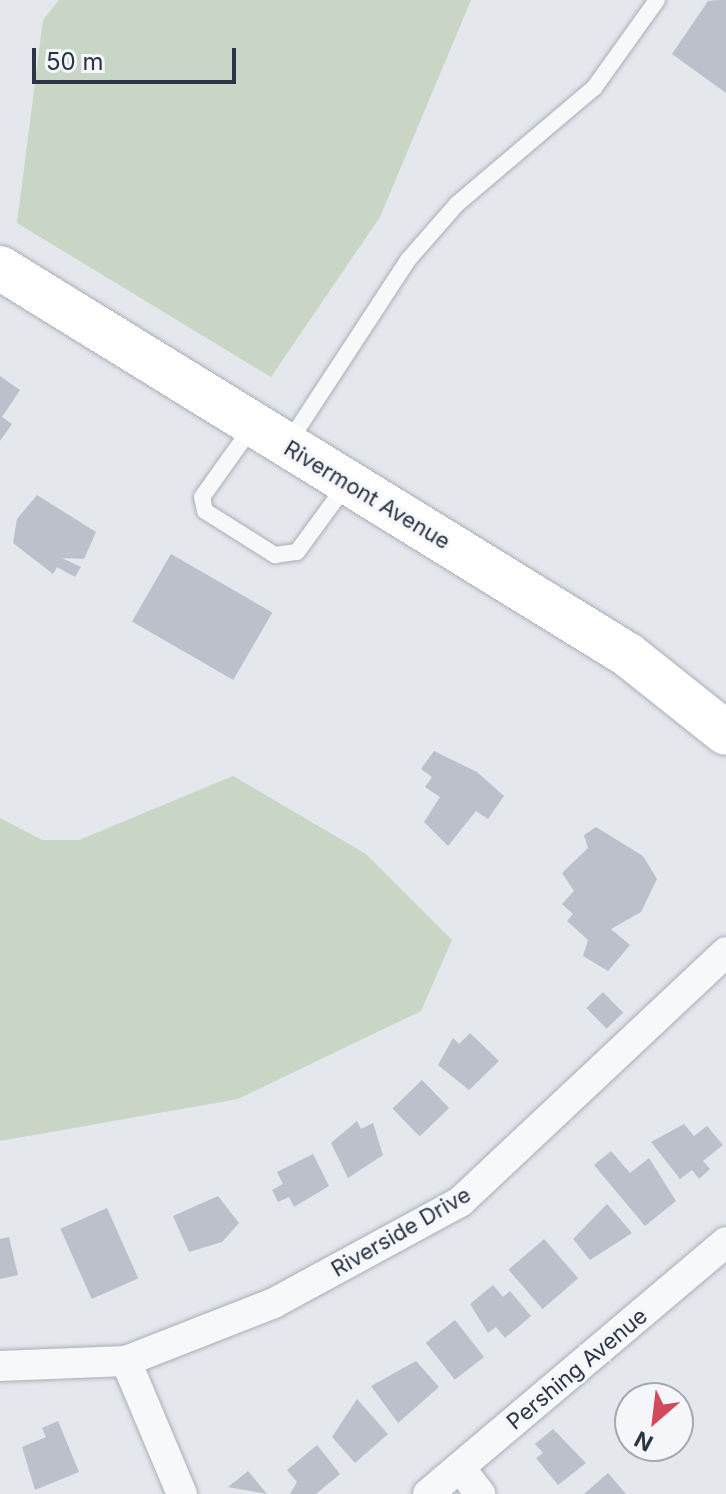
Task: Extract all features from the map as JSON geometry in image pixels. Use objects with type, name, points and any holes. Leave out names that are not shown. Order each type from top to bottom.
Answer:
[{"type":"main road","name":"Rivermont Avenue","points":[[0,268],[628,655],[726,733]]},
{"type":"street","name":"Riverside Drive","points":[[0,1366],[126,1361],[274,1303],[460,1202],[726,952]]},
{"type":"street","name":"Pershing Avenue","points":[[428,1494],[726,1242]]},
{"type":"street","points":[[126,1361],[182,1494]]},
{"type":"street","points":[[460,1468],[480,1494]]},
{"type":"lane","points":[[348,483],[297,552],[275,555],[205,511],[202,497],[269,436],[408,260],[457,204],[594,88],[657,0]]},
{"type":"green space","points":[[59,0],[471,0],[380,217],[271,377],[17,223],[43,20]]},
{"type":"green space","points":[[233,776],[366,854],[452,940],[421,1011],[238,1099],[0,1141],[0,818],[42,840],[79,840]]},
{"type":"building","points":[[726,0],[726,93],[672,54],[708,1]]},
{"type":"building","points":[[0,376],[20,390],[2,417],[12,424],[0,441]]},
{"type":"building","points":[[37,495],[96,532],[84,559],[62,558],[81,567],[75,577],[57,567],[53,574],[13,543],[17,519]]},
{"type":"building","points":[[171,554],[272,612],[233,680],[132,622]]},
{"type":"building","points":[[434,751],[477,772],[504,796],[488,819],[476,811],[448,846],[424,822],[440,797],[425,787],[432,777],[421,769]]},
{"type":"building","points":[[596,827],[643,856],[657,879],[641,912],[611,929],[630,945],[608,971],[583,956],[588,940],[567,921],[573,914],[562,904],[574,891],[562,873],[588,848],[584,835]]},
{"type":"building","points":[[603,992],[623,1013],[607,1029],[586,1008]]},
{"type":"building","points":[[470,1033],[499,1061],[469,1090],[438,1065],[453,1038],[459,1044]]},
{"type":"building","points":[[422,1080],[449,1108],[420,1137],[393,1108]]},
{"type":"building","points":[[357,1121],[361,1129],[373,1123],[383,1155],[348,1178],[331,1143]]},
{"type":"building","points":[[684,1124],[694,1136],[707,1126],[723,1145],[703,1161],[710,1169],[699,1179],[692,1170],[680,1179],[651,1142]]},
{"type":"building","points":[[611,1151],[630,1173],[649,1158],[676,1201],[645,1226],[594,1165]]},
{"type":"building","points":[[313,1154],[329,1186],[294,1207],[289,1197],[278,1202],[272,1190],[283,1184],[277,1172]]},
{"type":"building","points":[[218,1196],[239,1223],[222,1242],[189,1252],[173,1216]]},
{"type":"building","points":[[607,1204],[632,1233],[590,1260],[573,1239]]},
{"type":"building","points":[[107,1208],[138,1278],[92,1299],[60,1229]]},
{"type":"building","points":[[9,1237],[18,1275],[0,1279],[0,1239]]},
{"type":"building","points":[[544,1239],[578,1278],[543,1309],[509,1270]]},
{"type":"building","points":[[493,1285],[503,1297],[510,1291],[531,1316],[505,1338],[496,1327],[488,1333],[470,1304]]},
{"type":"building","points":[[455,1320],[484,1357],[455,1380],[426,1343]]},
{"type":"building","points":[[416,1361],[439,1387],[398,1423],[371,1386]]},
{"type":"building","points":[[357,1399],[388,1434],[355,1463],[332,1437]]},
{"type":"building","points":[[58,1421],[79,1472],[35,1490],[22,1447],[46,1437],[42,1428]]},
{"type":"building","points":[[553,1429],[586,1463],[558,1485],[536,1458],[543,1453],[535,1444]]},
{"type":"building","points":[[317,1445],[340,1474],[316,1494],[290,1494],[297,1482],[287,1470]]},
{"type":"building","points":[[248,1471],[267,1494],[228,1487]]},
{"type":"building","points":[[608,1473],[626,1494],[584,1494]]}]
